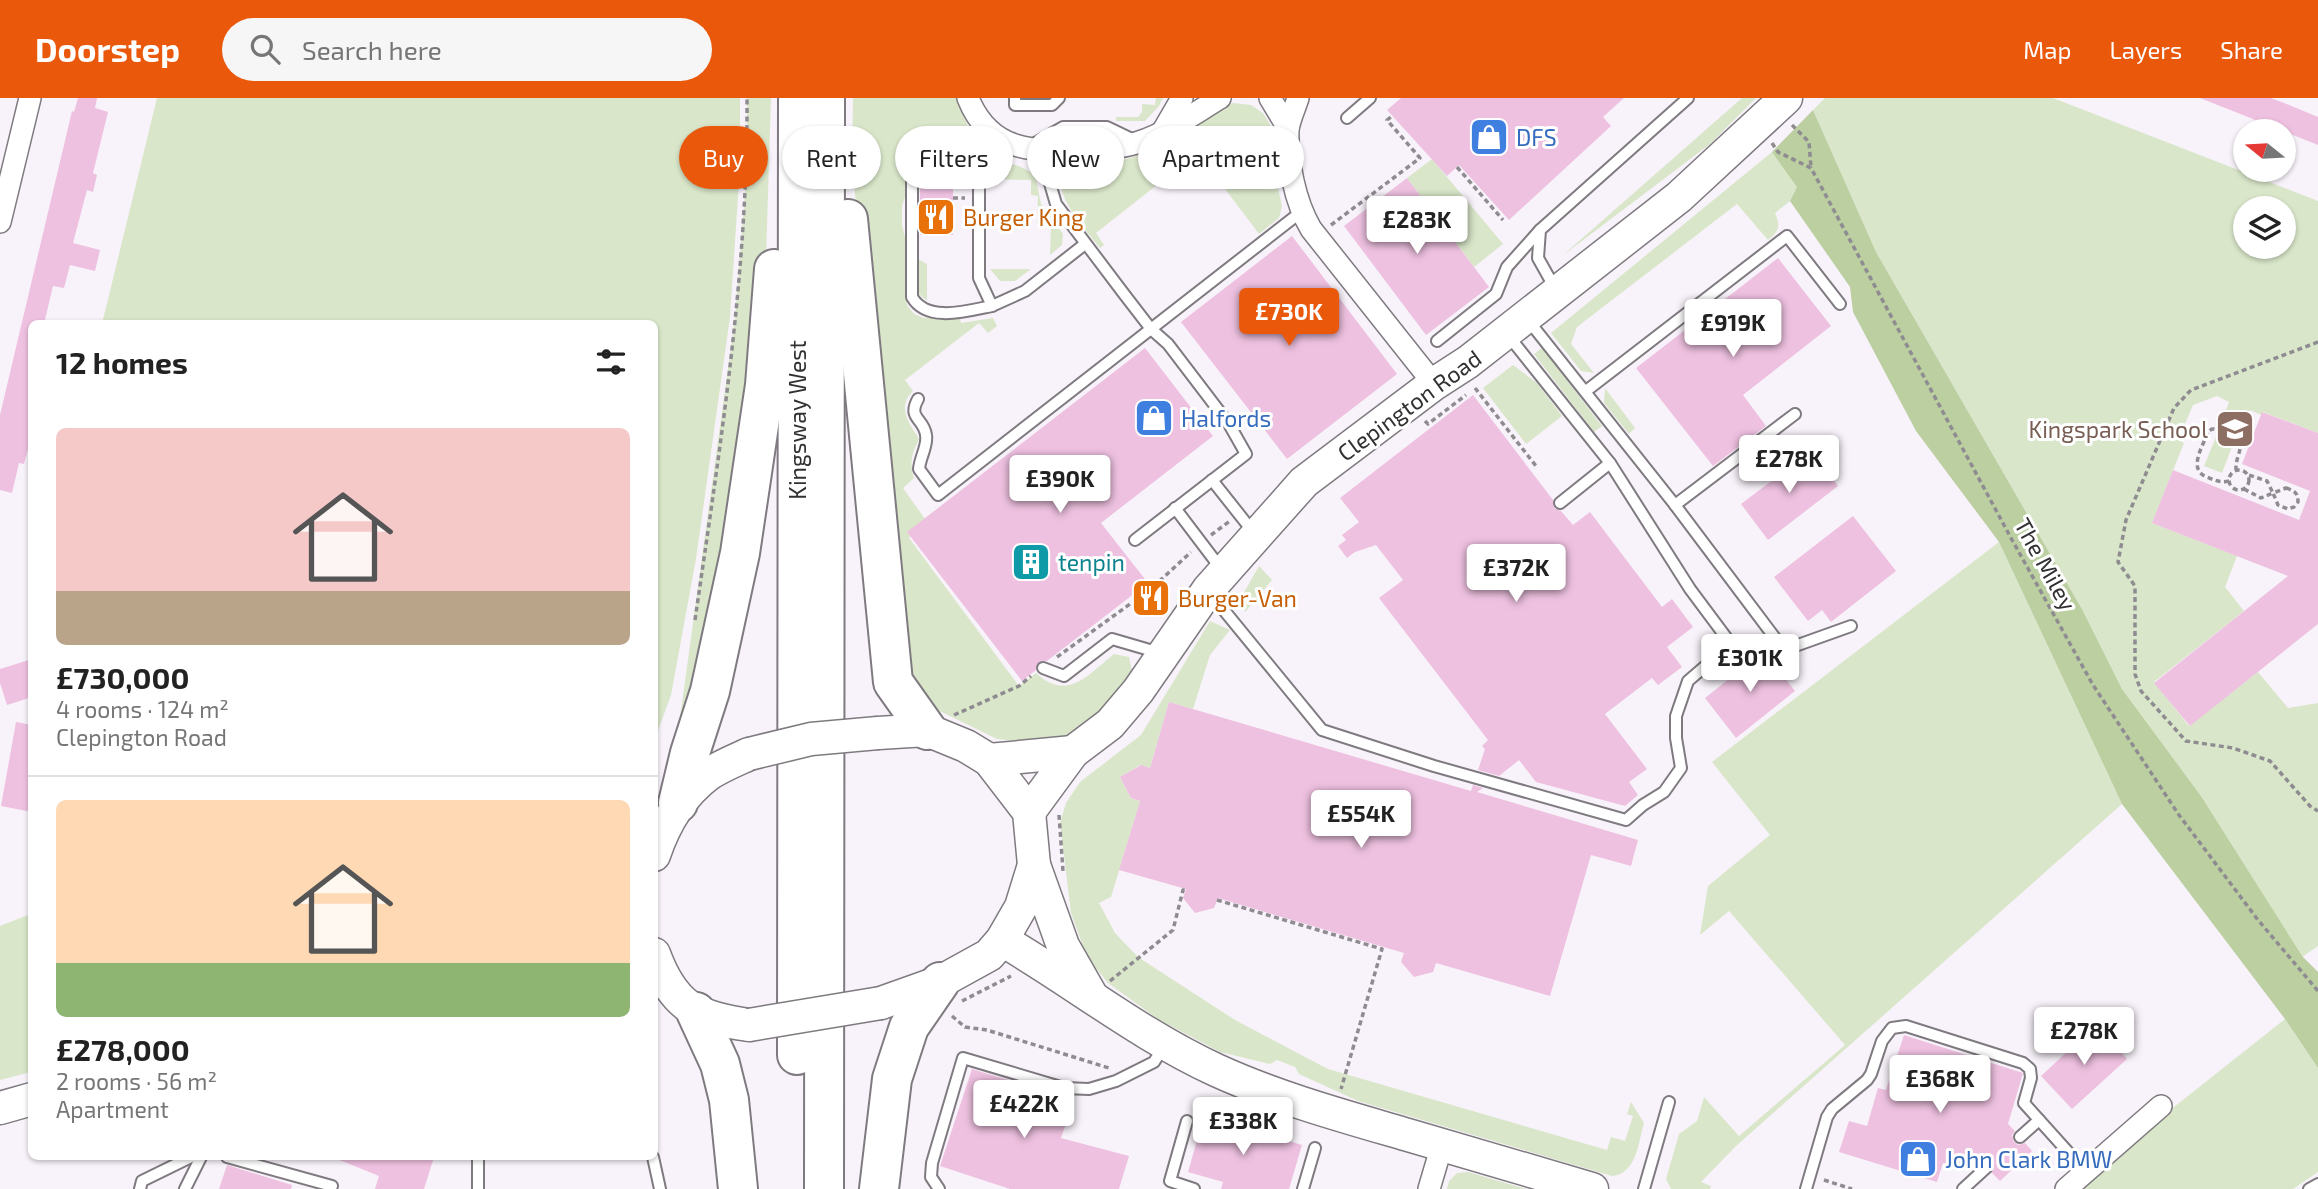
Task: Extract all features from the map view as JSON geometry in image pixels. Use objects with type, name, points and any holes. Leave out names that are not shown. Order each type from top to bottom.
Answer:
[{"type":"highway","points":[[678,803],[690,753],[710,691],[740,553],[765,385],[783,98]]},
{"type":"highway","name":"Kingsway West","points":[[797,98],[796,911],[799,1189]]},
{"type":"highway","name":"Kingsway West","points":[[824,1189],[825,98]]},
{"type":"highway","points":[[846,98],[848,232],[893,682],[938,724]]},
{"type":"highway","points":[[879,1189],[892,1079],[909,1027],[946,999]]},
{"type":"highway","points":[[696,1012],[720,1064],[729,1100],[738,1189]]},
{"type":"main road","name":"Clepington Road","points":[[1044,814],[1073,752],[1110,724],[1138,691],[1215,581],[1247,525],[1434,384],[1468,362],[1788,110]]},
{"type":"main road","points":[[658,842],[678,803],[710,774],[749,754],[811,739],[938,724],[989,761],[1044,814],[1034,865],[1021,907],[1002,940],[989,956],[946,999],[881,1003],[749,1025],[721,1022],[696,1012],[679,999],[658,970]]},
{"type":"main road","points":[[989,761],[1073,752]]},
{"type":"main road","points":[[1034,865],[1063,946],[1096,985],[1165,1045],[1286,1098],[1592,1189]]},
{"type":"main road","points":[[1002,940],[1041,963],[1064,981],[1096,985]]},
{"type":"main road","points":[[0,1108],[28,1100]]},
{"type":"street","points":[[0,222],[10,136],[30,98]]},
{"type":"street","points":[[968,98],[978,126]]},
{"type":"street","points":[[1157,126],[1173,110],[1220,98]]},
{"type":"street","points":[[1269,98],[1287,126]]},
{"type":"street","points":[[1289,126],[1298,98]]},
{"type":"street","points":[[1013,145],[1025,149]]},
{"type":"street","points":[[1296,189],[1301,212],[1311,229],[1434,384]]},
{"type":"street","points":[[2066,1189],[2161,1106]]},
{"type":"street","points":[[1429,1189],[1442,1145]]},
{"type":"lane","points":[[1012,100],[1052,104],[1059,98]]},
{"type":"lane","points":[[1347,118],[1370,98]]},
{"type":"lane","points":[[1437,341],[1496,294],[1507,267],[1540,230],[1688,98]]},
{"type":"lane","points":[[1025,149],[1063,127],[1107,127],[1138,142]]},
{"type":"lane","points":[[912,189],[912,297],[917,306],[927,312],[963,312],[992,306],[1025,291],[1085,244]]},
{"type":"lane","points":[[981,189],[979,278],[992,306]]},
{"type":"lane","points":[[1052,189],[1056,204],[1085,244],[1222,414],[1246,454],[1135,540]]},
{"type":"lane","points":[[918,399],[914,415],[926,430],[927,440],[919,469],[937,495],[1301,212]]},
{"type":"lane","points":[[1540,230],[1538,258],[1558,292]]},
{"type":"lane","points":[[1586,391],[1787,236],[1840,304]]},
{"type":"lane","points":[[1516,325],[1586,391],[1784,650],[1851,625]]},
{"type":"lane","points":[[1175,508],[1201,543],[1215,581],[1322,730],[1434,766],[1626,820],[1664,792],[1681,768],[1676,738],[1676,716],[1688,681],[1731,644],[1690,589],[1610,463],[1516,325]]},
{"type":"lane","points":[[1675,505],[1795,414]]},
{"type":"lane","points":[[1560,503],[1610,463]]},
{"type":"lane","points":[[1212,480],[1247,525]]},
{"type":"lane","points":[[1043,668],[1064,676],[1112,639],[1164,654]]},
{"type":"lane","points":[[1806,1189],[1827,1117],[1867,1080],[1882,1041],[1892,1028],[1906,1026],[2023,1063],[2031,1069],[2032,1078],[2024,1103],[2086,1172]]},
{"type":"lane","points":[[939,1189],[931,1177],[932,1163],[963,1058],[1076,1090],[1104,1086],[1154,1062],[1165,1045]]},
{"type":"lane","points":[[1644,1189],[1669,1102]]},
{"type":"lane","points":[[2020,1137],[2039,1120]]},
{"type":"lane","points":[[1187,1121],[1170,1181],[1194,1189]]},
{"type":"lane","points":[[1303,1189],[1315,1148]]},
{"type":"lane","points":[[140,1189],[142,1181],[185,1160]]},
{"type":"lane","points":[[185,1189],[200,1160]]},
{"type":"lane","points":[[239,1160],[332,1186]]},
{"type":"lane","points":[[478,1160],[478,1189]]},
{"type":"lane","points":[[654,1160],[660,1189]]},
{"type":"lane","points":[[1963,1189],[1987,1167]]},
{"type":"lane","points":[[2309,1189],[2318,1184]]},
{"type":"path","points":[[694,627],[735,317],[747,167],[747,98]]},
{"type":"path","name":"The Miley","points":[[1788,110],[1809,142],[1811,168],[2011,538],[2101,696],[2179,816],[2258,920],[2318,991]]},
{"type":"path","points":[[1392,116],[1387,120],[1420,158]]},
{"type":"path","points":[[1770,142],[1779,152],[1811,168]]},
{"type":"path","points":[[1331,225],[1426,153]]},
{"type":"path","points":[[1457,167],[1503,220]]},
{"type":"path","points":[[2318,342],[2190,390],[2174,408],[2126,520],[2118,562],[2135,586],[2136,674],[2141,691],[2186,741],[2233,748],[2270,761],[2310,806],[2318,811]]},
{"type":"path","points":[[1475,388],[1536,466]]},
{"type":"path","points":[[2212,429],[2237,436],[2241,440],[2236,469],[2229,481],[2222,482],[2200,474],[2197,470],[2208,432],[2212,429]]},
{"type":"path","points":[[2229,481],[2235,489],[2244,489],[2261,498],[2273,493],[2286,488],[2295,491],[2298,502],[2288,509],[2278,505],[2273,493],[2267,481],[2236,469]]},
{"type":"path","points":[[2244,489],[2248,485],[2249,475]]},
{"type":"path","points":[[938,724],[1019,686],[1152,588],[1201,543],[1247,525]]},
{"type":"path","points":[[1044,814],[1064,880]]},
{"type":"path","points":[[1096,985],[1108,983],[1173,930],[1176,912],[1185,890]]},
{"type":"path","points":[[1217,900],[1382,949],[1339,1095],[1353,1101],[1348,1118]]},
{"type":"path","points":[[1041,963],[946,999],[965,1027],[987,1030],[1110,1069],[1139,1069]]},
{"type":"path","points":[[1809,1176],[1852,1189]]},
{"type":"green space","points":[[157,98],[740,98],[740,126],[679,126],[679,189],[738,189],[730,317],[696,559],[671,695],[658,731],[658,320],[103,320]]},
{"type":"green space","points":[[747,98],[771,98],[765,291],[725,583],[676,747],[735,317],[745,189],[768,189],[768,126],[747,126]]},
{"type":"green space","points":[[853,98],[956,98],[968,126],[895,126],[895,189],[907,189],[902,206],[902,225],[906,241],[907,305],[914,314],[924,318],[960,318],[961,323],[993,318],[997,326],[988,333],[979,323],[905,380],[913,391],[906,403],[906,415],[919,439],[912,458],[914,478],[903,488],[925,519],[909,538],[1019,686],[1036,673],[1047,681],[1067,685],[1086,677],[1114,654],[1129,657],[1132,671],[1104,707],[1079,730],[1053,743],[997,739],[921,702],[898,658],[855,189],[881,189],[881,126],[853,126]]},
{"type":"green space","points":[[1156,98],[1163,98],[1145,121],[1116,121],[1116,117],[1138,117],[1142,112],[1142,104],[1155,105]]},
{"type":"green space","points":[[1742,98],[1756,98],[1710,144],[1562,256]]},
{"type":"green space","points":[[1825,98],[2053,98],[2233,168],[2233,182],[2269,182],[2318,201],[2318,433],[2263,412],[2261,415],[2250,410],[2242,429],[2222,421],[2229,402],[2217,396],[2193,405],[2178,440],[2184,443],[2152,523],[2237,556],[2225,587],[2244,611],[2154,682],[2189,726],[2258,672],[2288,708],[2318,703],[2318,946],[2302,957],[2201,796],[2122,689],[2083,611],[1876,252],[1813,110]]},
{"type":"green space","points":[[1233,103],[1251,105],[1263,113],[1271,126],[1194,126]]},
{"type":"green space","points":[[1813,110],[1876,252],[2083,611],[2122,689],[2201,796],[2302,956],[2318,972],[2318,1068],[2285,1019],[2122,804],[1999,542],[1916,431],[1853,312],[1850,287],[1790,201],[1797,187],[1772,152]]},
{"type":"green space","points":[[1772,152],[1798,187],[1790,201],[1775,213],[1778,228],[1775,234],[1768,240],[1737,204],[1577,327],[1571,344],[1594,373],[1581,371],[1551,333]]},
{"type":"green space","points":[[1138,156],[1138,189],[1152,189],[1096,233],[1104,245],[1100,248],[1079,222],[1062,189],[1124,189],[1124,160]]},
{"type":"green space","points":[[1432,159],[1503,244],[1474,267],[1407,178]]},
{"type":"green space","points":[[1013,164],[1027,170],[1027,180],[1013,180]]},
{"type":"green space","points":[[1031,189],[1038,189],[1041,204],[1063,234],[1062,245],[1050,255],[1051,225],[1037,224],[1038,196],[1031,195]]},
{"type":"green space","points":[[1225,189],[1278,189],[1282,206],[1279,218],[1259,234]]},
{"type":"green space","points":[[918,259],[927,264],[927,301],[918,293]]},
{"type":"green space","points":[[990,269],[1031,269],[1015,281],[1000,281]]},
{"type":"green space","points":[[1542,348],[1602,426],[1594,432],[1534,354]]},
{"type":"green space","points":[[1513,365],[1537,383],[1562,416],[1526,444],[1483,388]]},
{"type":"green space","points":[[1605,388],[1635,428],[1629,434],[1604,403]]},
{"type":"green space","points":[[2216,437],[2233,444],[2222,473],[2204,466]]},
{"type":"green space","points":[[1999,542],[2122,804],[1736,1146],[1701,1182],[1711,1186],[1710,1189],[1671,1189],[1666,1179],[1679,1134],[1697,1121],[1704,1097],[1739,1136],[1845,1045],[1729,911],[1700,935],[1708,886],[1770,835],[1712,762]]},
{"type":"green space","points":[[1259,566],[1272,580],[1245,612],[1239,601]]},
{"type":"green space","points":[[1210,621],[1230,630],[1210,655],[1193,709],[1169,702],[1150,768],[1140,765],[1120,777],[1131,798],[1140,801],[1111,897],[1099,903],[1115,933],[1138,957],[1235,1020],[1328,1069],[1607,1150],[1611,1137],[1625,1141],[1633,1116],[1627,1114],[1631,1102],[1644,1123],[1635,1156],[1627,1169],[1612,1176],[1358,1101],[1299,1074],[1295,1067],[1277,1060],[1270,1064],[1220,1052],[1158,1019],[1108,983],[1087,957],[1071,913],[1060,823],[1066,803],[1080,782],[1141,735]]},
{"type":"green space","points":[[28,915],[28,1073],[0,1080],[0,926]]},
{"type":"green space","points":[[2285,1019],[2318,1068],[2318,1172],[2293,1189],[2078,1189],[2174,1107]]},
{"type":"green space","points":[[1468,1172],[1526,1189],[1447,1189],[1449,1181],[1457,1173]]},
{"type":"building","points":[[78,98],[97,98],[95,108],[108,112],[93,173],[97,175],[93,192],[87,190],[73,243],[100,250],[95,271],[70,265],[64,288],[53,286],[45,320],[28,320],[28,449],[24,464],[19,463],[12,493],[0,490],[0,415],[72,111],[74,112]]},
{"type":"building","name":"DFS","points":[[1401,98],[1624,98],[1603,117],[1611,126],[1509,220],[1459,165],[1447,176],[1387,110]]},
{"type":"building","points":[[2200,98],[2271,98],[2284,103],[2318,117],[2318,145],[2296,136],[2296,119],[2253,119]]},
{"type":"building","points":[[1407,178],[1489,287],[1426,335],[1344,226]]},
{"type":"building","name":"Burger King","points":[[920,189],[953,189],[953,235],[920,235]]},
{"type":"building","points":[[1292,236],[1397,374],[1287,459],[1181,322]]},
{"type":"building","points":[[1778,258],[1831,326],[1743,395],[1766,426],[1713,466],[1636,368]]},
{"type":"building","name":"tenpin","points":[[1145,348],[1213,436],[1101,523],[1148,583],[1047,661],[1039,662],[1036,670],[1022,681],[907,532]]},
{"type":"building","points":[[1473,395],[1553,500],[1554,508],[1561,511],[1573,525],[1590,512],[1662,607],[1672,599],[1693,627],[1667,647],[1682,667],[1658,685],[1652,678],[1605,714],[1647,769],[1629,782],[1638,795],[1625,806],[1536,782],[1519,760],[1499,776],[1478,770],[1485,749],[1482,746],[1488,740],[1379,598],[1403,580],[1376,545],[1355,552],[1347,558],[1338,546],[1346,540],[1342,535],[1359,522],[1340,498]]},
{"type":"building","points":[[2262,412],[2318,433],[2318,624],[2190,726],[2154,683],[2288,576],[2152,523],[2173,470],[2299,520],[2310,491],[2242,464]]},
{"type":"building","points":[[1811,451],[1838,486],[1768,540],[1741,504]]},
{"type":"building","points":[[1853,516],[1896,571],[1831,622],[1822,610],[1808,621],[1774,577]]},
{"type":"building","points":[[1764,651],[1795,691],[1736,738],[1705,698]]},
{"type":"building","points":[[28,660],[28,698],[7,705],[0,683],[0,669]]},
{"type":"building","points":[[1169,702],[1471,791],[1473,785],[1483,788],[1477,792],[1638,840],[1631,866],[1591,855],[1550,996],[1436,963],[1433,972],[1414,977],[1401,962],[1404,953],[1218,898],[1214,908],[1195,913],[1183,898],[1186,889],[1119,870],[1140,801],[1131,798],[1120,777],[1141,765],[1150,768]]},
{"type":"building","points":[[16,722],[28,724],[28,811],[1,806]]},
{"type":"building","points":[[2096,1025],[2127,1059],[2072,1109],[2041,1076]]},
{"type":"building","points":[[1904,1035],[2023,1073],[2008,1124],[2015,1131],[2012,1135],[2014,1142],[2018,1145],[2025,1143],[2032,1151],[2000,1181],[1992,1173],[1994,1165],[1989,1159],[1980,1160],[1971,1171],[1943,1163],[1937,1182],[1839,1152],[1849,1121],[1867,1126],[1878,1088],[1886,1090]]},
{"type":"building","points":[[972,1069],[1074,1100],[1061,1138],[1129,1156],[1119,1189],[1010,1189],[940,1166]]},
{"type":"building","points":[[1204,1116],[1302,1145],[1289,1189],[1221,1189],[1223,1182],[1188,1172]]},
{"type":"building","points":[[339,1160],[433,1160],[424,1189],[375,1189],[379,1176]]},
{"type":"building","points":[[227,1165],[292,1185],[291,1189],[219,1189]]},
{"type":"place","name":"DFS","points":[[1489,137]]},
{"type":"place","name":"Burger King","points":[[936,217]]},
{"type":"place","name":"Halfords","points":[[1154,418]]},
{"type":"place","name":"Kingspark School","points":[[2235,429]]},
{"type":"place","name":"tenpin","points":[[1031,562]]},
{"type":"place","name":"Burger-Van","points":[[1151,598]]},
{"type":"place","name":"John Clark BMW","points":[[1918,1159]]}]
